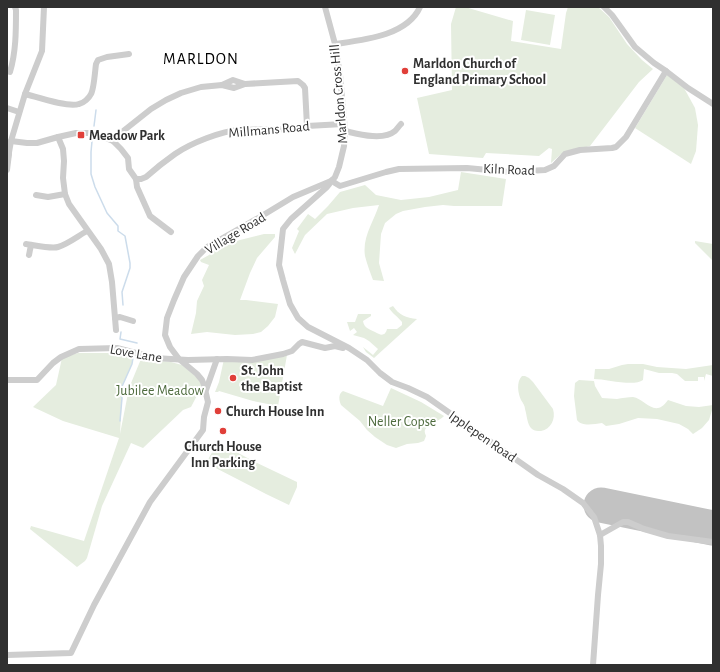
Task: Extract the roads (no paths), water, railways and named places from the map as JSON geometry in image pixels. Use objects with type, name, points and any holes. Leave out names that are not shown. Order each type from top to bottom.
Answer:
[{"type":"street","points":[[10,72],[15,44],[15,7]]},
{"type":"street","points":[[8,158],[20,109],[42,51],[44,7]]},
{"type":"street","name":"Marldon Cross Hill","points":[[325,7],[335,44],[340,75],[343,124],[345,131],[344,146],[339,167],[332,180]]},
{"type":"street","points":[[335,44],[376,38],[404,25],[415,16],[420,7]]},
{"type":"street","points":[[604,7],[612,15],[635,47],[688,88],[713,104]]},
{"type":"street","points":[[25,94],[72,105],[80,104],[88,99],[91,94],[98,60],[107,57],[129,54]]},
{"type":"street","name":"Kiln Road","points":[[332,180],[340,186],[399,169],[467,168],[510,172],[545,170],[554,166],[566,154],[580,150],[616,147],[626,137],[666,70]]},
{"type":"street","points":[[113,141],[136,119],[151,108],[166,100],[181,93],[201,87],[222,85],[233,80],[245,84],[298,81],[305,88],[307,126]]},
{"type":"street","points":[[7,108],[20,109]]},
{"type":"street","name":"Millmans Road","points":[[136,178],[141,179],[146,177],[176,153],[215,135],[239,130],[343,124]]},
{"type":"street","points":[[345,131],[378,136],[386,135],[394,131],[401,124]]},
{"type":"street","points":[[11,141],[37,143],[76,133],[93,133],[113,141],[128,158],[129,169],[136,178],[137,188],[150,216],[171,232]]},
{"type":"street","points":[[58,137],[63,149],[63,178],[65,194],[69,204],[101,249],[109,264],[116,330]]},
{"type":"street","points":[[7,170],[11,141]]},
{"type":"street","name":"Ipplepen Road","points":[[332,180],[327,187],[291,219],[284,229],[279,265],[290,304],[298,318],[308,327],[349,348],[367,360],[380,373],[390,380],[427,397],[538,475],[564,489],[583,503],[594,517],[602,546],[593,665]]},
{"type":"street","name":"Village Road","points":[[206,390],[202,380],[197,374],[179,359],[170,347],[165,335],[167,318],[184,278],[198,256],[206,247],[293,197],[332,180]]},
{"type":"street","points":[[43,189],[39,196],[48,198],[65,194]]},
{"type":"street","points":[[29,255],[29,245],[58,247],[68,243],[87,231]]},
{"type":"street","points":[[115,318],[120,317],[133,321]]},
{"type":"street","name":"Love Lane","points":[[7,380],[37,380],[60,357],[79,349],[117,348],[155,358],[252,360],[275,356],[292,350],[302,342],[325,348],[335,346],[349,348]]},
{"type":"street","points":[[7,655],[70,653],[94,605],[150,502],[203,430],[204,417],[208,404],[206,390],[217,359]]},
{"type":"street","points":[[600,535],[623,522],[628,522],[644,529],[668,536],[713,542]]},
{"type":"waterway","points":[[94,126],[96,110]]},
{"type":"waterway","points":[[92,141],[91,174],[95,187],[107,213],[118,226],[118,231],[125,236],[130,268],[122,292],[123,305]]},
{"type":"waterway","points":[[121,332],[120,339],[137,343]]},
{"type":"waterway","points":[[120,421],[122,398],[120,391],[132,364],[133,358]]},
{"type":"place","name":"Marldon Church of England Primary School","points":[[405,71]]},
{"type":"place","name":"Meadow Park","points":[[81,135]]},
{"type":"place","name":"St. John the Baptist","points":[[233,378]]},
{"type":"place","name":"Church House Inn","points":[[218,411]]},
{"type":"place","name":"Church House Inn Parking","points":[[223,431]]},
{"type":"district","name":"MARLDON","points":[[201,58]]},
{"type":"park label","name":"Jubilee Meadow","points":[[160,390]]},
{"type":"park label","name":"Neller Copse","points":[[402,421]]}]
